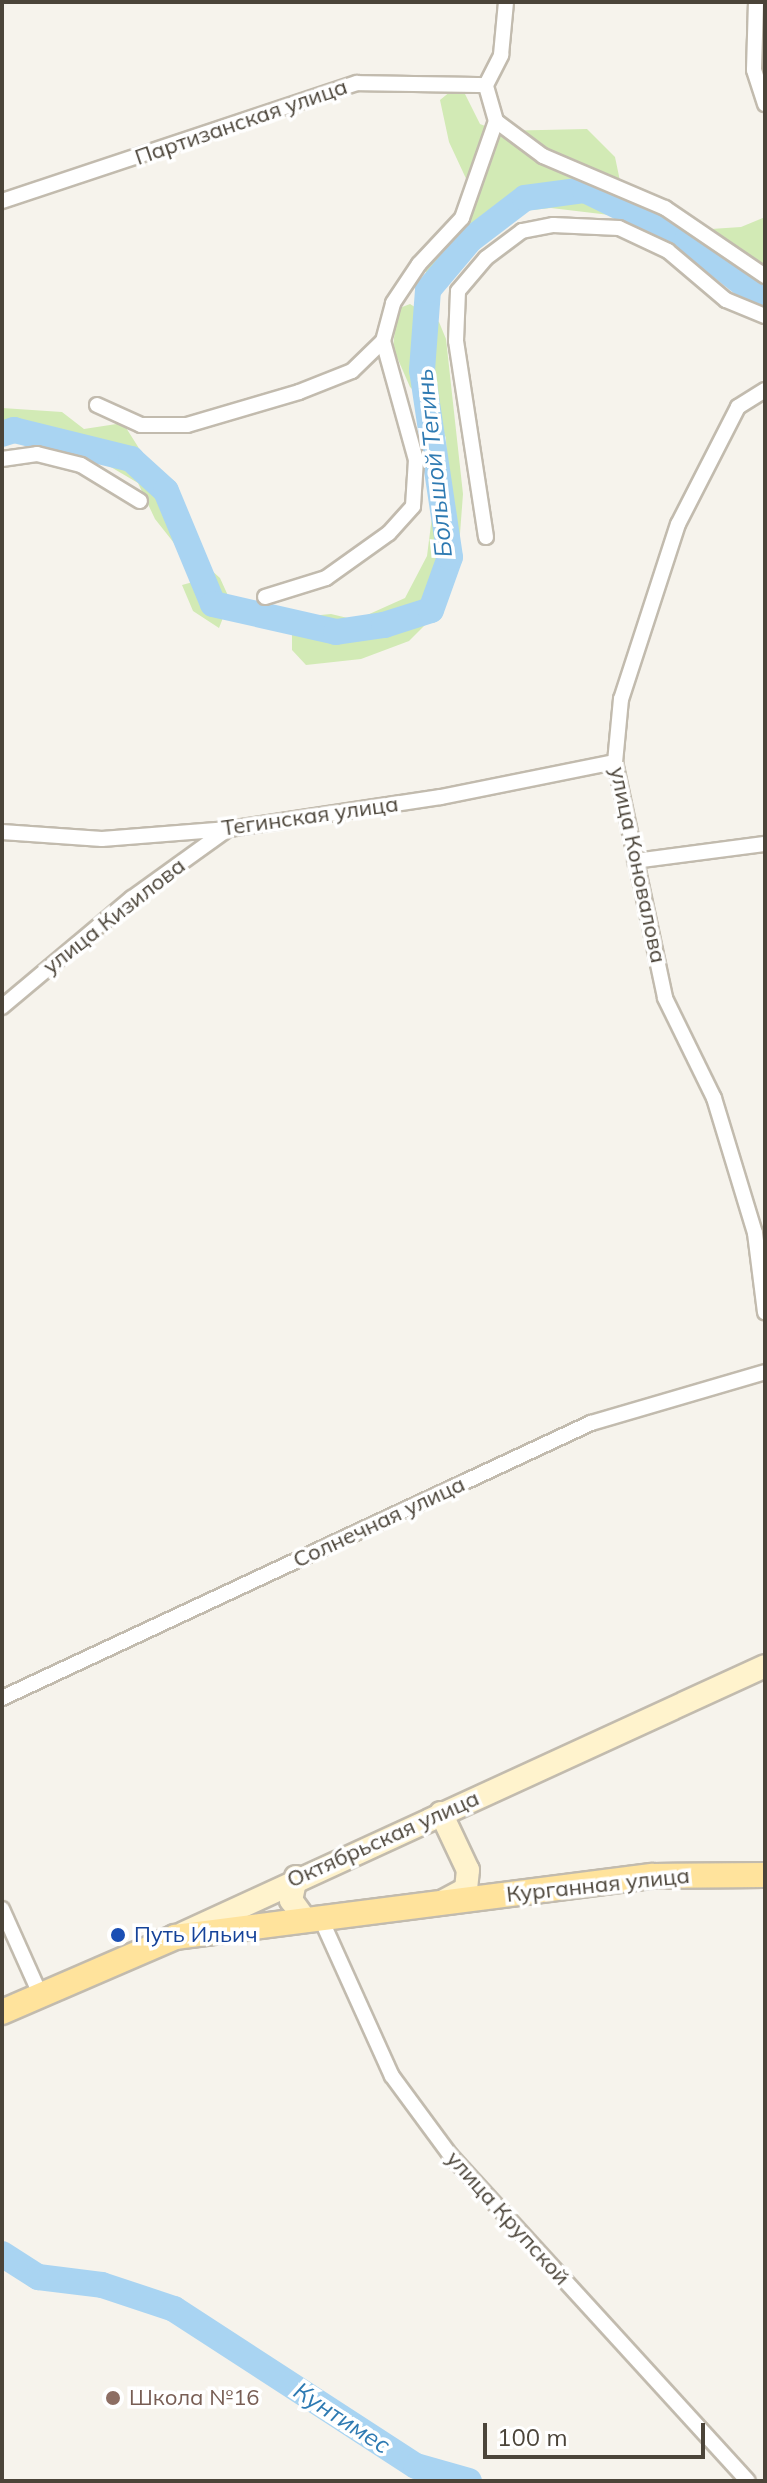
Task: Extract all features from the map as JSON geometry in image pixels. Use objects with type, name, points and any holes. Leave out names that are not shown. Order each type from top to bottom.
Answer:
[{"type":"main road","name":"Курганная улица","points":[[175,1937],[653,1876],[765,1875]]},
{"type":"main road","name":"Октябрьская улица","points":[[2,2012],[175,1937]]},
{"type":"street","points":[[265,597],[326,578],[389,533],[413,506],[416,460],[383,341],[393,303],[462,218],[496,121],[486,85],[501,55],[506,2]]},
{"type":"street","points":[[756,2],[754,70],[765,104]]},
{"type":"street","name":"Партизанская улица","points":[[2,201],[357,83],[486,85]]},
{"type":"street","points":[[496,121],[543,156],[665,208],[765,276]]},
{"type":"street","points":[[486,537],[456,341],[458,291],[486,258],[522,231],[553,225],[619,228],[668,251],[726,300],[765,316]]},
{"type":"street","points":[[97,405],[141,425],[187,425],[299,392],[352,371],[383,341]]},
{"type":"street","name":"улица Коновалова","points":[[765,390],[738,407],[678,524],[621,699],[615,762],[665,998],[714,1098],[755,1233],[765,1312]]},
{"type":"street","points":[[2,459],[37,454],[81,465],[140,501]]},
{"type":"street","name":"Тегинская улица","points":[[2,832],[102,839],[229,829],[441,797],[615,762]]},
{"type":"street","name":"улица Кизилова","points":[[2,1007],[132,898],[229,829]]},
{"type":"street","points":[[635,861],[765,844]]},
{"type":"street","name":"Солнечная улица","points":[[2,1698],[591,1423],[765,1372]]},
{"type":"street","name":"Октябрьская улица","points":[[175,1937],[296,1877],[765,1666]]},
{"type":"street","points":[[441,1813],[468,1870],[500,1888],[530,1891]]},
{"type":"street","name":"Курганная улица","points":[[431,1906],[466,1889],[468,1870]]},
{"type":"street","points":[[296,1877],[291,1900],[314,1920]]},
{"type":"street","points":[[2,1909],[41,1996]]},
{"type":"street","name":"улица Крупской","points":[[314,1920],[392,2076],[451,2156],[748,2481]]},
{"type":"green space","points":[[451,91],[464,92],[480,124],[498,131],[587,129],[615,157],[624,200],[618,216],[551,208],[523,211],[487,235],[435,289],[424,269],[476,200],[449,142],[440,100]]},
{"type":"green space","points":[[765,217],[765,268],[711,229],[741,227]]},
{"type":"green space","points":[[410,304],[439,322],[446,339],[463,494],[457,573],[441,609],[409,641],[361,659],[306,665],[292,650],[292,635],[300,617],[331,614],[356,620],[405,598],[427,556],[435,493],[447,479],[446,438],[436,413],[410,387],[393,348],[397,309]]},
{"type":"green space","points":[[2,408],[62,412],[84,429],[123,423],[166,491],[191,552],[220,578],[230,600],[219,628],[193,611],[182,585],[193,582],[189,562],[155,519],[138,483],[87,453],[35,441],[2,443]]},
{"type":"waterway","name":"Большой Тегинь","points":[[2,434],[14,430],[131,459],[166,491],[213,604],[336,632],[384,625],[431,610],[450,557],[422,370],[428,290],[470,240],[525,198],[585,190],[687,240],[765,301]]},
{"type":"waterway","name":"Кунтимес","points":[[2,2254],[38,2277],[102,2285],[174,2309],[416,2466],[469,2481]]},
{"type":"place","name":"Путь Ильич","points":[[118,1935]]},
{"type":"place","name":"Школа №16","points":[[113,2398]]}]
